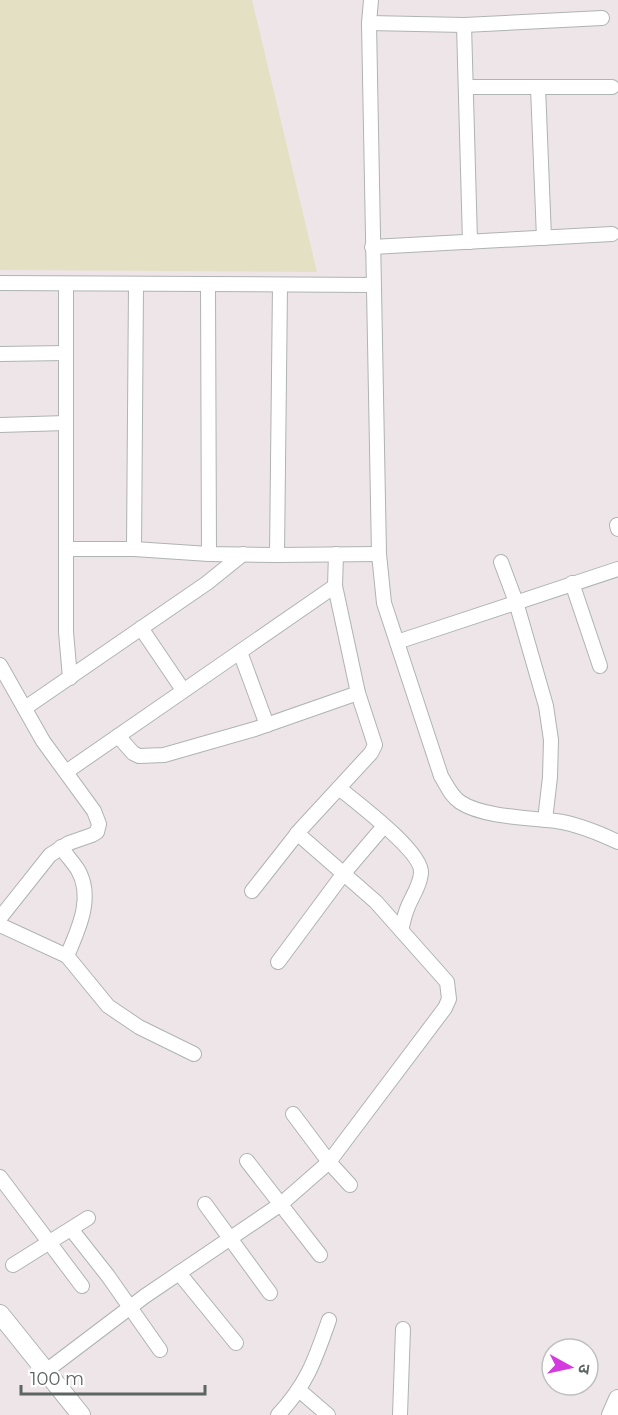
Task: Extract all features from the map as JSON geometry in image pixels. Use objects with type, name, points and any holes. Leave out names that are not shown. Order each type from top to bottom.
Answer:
[{"type":"main road","points":[[0,1314],[81,1415]]},
{"type":"main road","points":[[611,1415],[618,1399]]},
{"type":"street","points":[[371,0],[369,23],[372,247],[379,554],[384,603],[441,776],[451,794],[462,803],[479,810],[559,822],[618,842]]},
{"type":"street","points":[[369,23],[464,25],[602,18]]},
{"type":"street","points":[[464,25],[470,242]]},
{"type":"street","points":[[467,87],[612,87]]},
{"type":"street","points":[[538,87],[544,238]]},
{"type":"street","points":[[372,247],[612,234]]},
{"type":"street","points":[[0,283],[373,285]]},
{"type":"street","points":[[66,284],[66,632],[70,678]]},
{"type":"street","points":[[134,549],[136,284]]},
{"type":"street","points":[[208,285],[209,554]]},
{"type":"street","points":[[277,555],[280,285]]},
{"type":"street","points":[[0,354],[66,353]]},
{"type":"street","points":[[0,425],[66,423]]},
{"type":"street","points":[[66,549],[134,549],[209,554],[379,554]]},
{"type":"street","points":[[25,708],[207,582],[243,554]]},
{"type":"street","points":[[252,891],[297,833],[371,753],[375,745],[358,693],[335,586],[336,554]]},
{"type":"street","points":[[501,562],[516,602],[546,706],[551,740],[545,820]]},
{"type":"street","points":[[397,642],[618,569]]},
{"type":"street","points":[[572,583],[600,666]]},
{"type":"street","points":[[66,771],[335,586]]},
{"type":"street","points":[[141,628],[183,690]]},
{"type":"street","points":[[240,652],[267,725]]},
{"type":"street","points":[[0,665],[43,741],[94,811],[99,824],[97,832],[92,836],[69,843],[50,855],[0,918]]},
{"type":"street","points":[[117,736],[133,753],[139,756],[154,756],[267,725],[358,693]]},
{"type":"street","points":[[339,788],[408,847],[419,861],[422,868],[417,889],[406,911],[401,930]]},
{"type":"street","points":[[278,962],[344,873],[384,826]]},
{"type":"street","points":[[46,1371],[145,1296],[281,1204],[329,1162],[445,1008],[449,999],[447,982],[376,902],[297,833]]},
{"type":"street","points":[[61,847],[79,872],[84,888],[85,905],[67,956]]},
{"type":"street","points":[[0,925],[67,956],[108,1005],[139,1027],[194,1053]]},
{"type":"street","points":[[292,1114],[350,1185]]},
{"type":"street","points":[[247,1161],[320,1255]]},
{"type":"street","points":[[0,1178],[82,1286]]},
{"type":"street","points":[[205,1204],[270,1293]]},
{"type":"street","points":[[13,1265],[88,1218]]},
{"type":"street","points":[[71,1229],[159,1350]]},
{"type":"street","points":[[179,1273],[236,1343]]},
{"type":"street","points":[[278,1415],[299,1390],[314,1364],[329,1320]]},
{"type":"street","points":[[400,1415],[403,1329]]},
{"type":"street","points":[[299,1390],[328,1415]]},
{"type":"shaded area","points":[[0,0],[252,0],[317,272],[0,270]]}]
